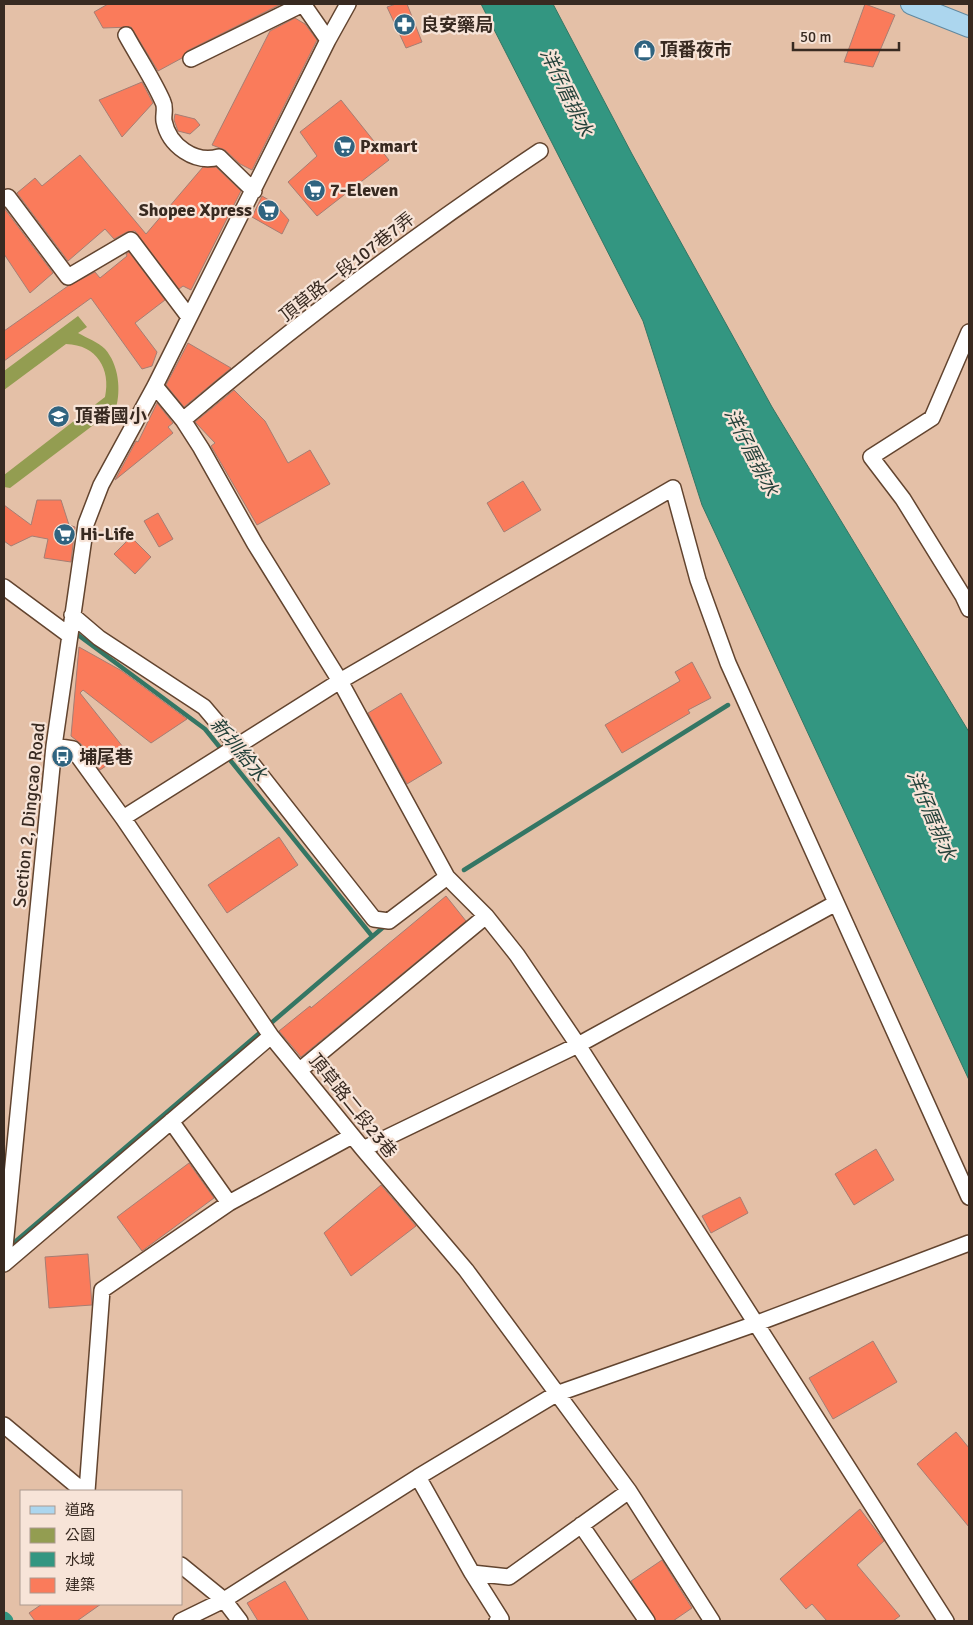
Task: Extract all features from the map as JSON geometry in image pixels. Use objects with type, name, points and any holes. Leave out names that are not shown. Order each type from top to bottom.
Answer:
[{"type":"main road","points":[[911,4],[969,27]]},
{"type":"street","points":[[190,59],[303,4],[328,40]]},
{"type":"street","name":"Section 2, Dingcao Road","points":[[4,1257],[54,746],[86,524],[100,485],[155,386],[328,40],[348,4]]},
{"type":"street","points":[[126,35],[165,104],[164,121],[175,142],[195,158],[204,160],[219,157],[254,191]]},
{"type":"street","name":"頂草路一段107巷7弄","points":[[183,420],[230,380],[442,217],[540,151]]},
{"type":"street","points":[[4,199],[8,197],[68,276],[131,240],[189,317]]},
{"type":"street","points":[[967,600],[903,498],[871,457],[932,418],[969,332]]},
{"type":"street","points":[[155,386],[183,420],[201,448],[255,544],[340,681],[447,877],[486,916],[518,955],[578,1045],[946,1621]]},
{"type":"street","points":[[123,818],[340,681],[672,488],[698,580],[728,664],[824,870],[836,903],[902,1043],[969,1197]]},
{"type":"street","points":[[4,587],[69,635]]},
{"type":"street","points":[[72,614],[99,638],[204,707],[237,745],[374,919],[389,921],[447,877]]},
{"type":"street","name":"頂草路二段23巷","points":[[54,746],[73,750],[123,818],[271,1036],[352,1136],[466,1270],[629,1492],[712,1621]]},
{"type":"street","points":[[363,1149],[578,1045],[836,903]]},
{"type":"street","points":[[300,1070],[486,916]]},
{"type":"street","points":[[4,1264],[271,1036]]},
{"type":"street","points":[[171,1121],[229,1203]]},
{"type":"street","points":[[87,1490],[102,1290],[229,1203],[352,1136]]},
{"type":"street","points":[[181,1621],[224,1600],[556,1394],[755,1324],[969,1243]]},
{"type":"street","points":[[4,1425],[82,1490]]},
{"type":"street","points":[[418,1478],[472,1573],[501,1619],[497,1621]]},
{"type":"street","points":[[472,1573],[509,1577],[629,1492]]},
{"type":"street","points":[[581,1526],[647,1621]]},
{"type":"street","points":[[182,1566],[224,1600],[240,1621]]},
{"type":"green space","points":[[78,316],[87,327],[78,333],[105,349],[113,362],[118,378],[118,401],[116,408],[10,488],[4,487],[4,475],[105,397],[106,377],[99,360],[86,349],[77,345],[66,344],[4,390],[4,371]]},
{"type":"water","name":"洋仔厝排水","points":[[481,4],[553,4],[632,154],[772,407],[969,732],[969,1080],[702,505],[643,321]]},
{"type":"building","points":[[108,4],[281,4],[187,51],[182,58],[158,71],[131,27],[103,28],[94,12]]},
{"type":"building","name":"良安藥局","points":[[396,4],[407,4],[422,42],[406,48],[387,7]]},
{"type":"building","points":[[865,4],[895,15],[873,67],[844,62]]},
{"type":"building","points":[[295,18],[305,24],[317,40],[252,170],[240,164],[225,150],[212,145],[270,31]]},
{"type":"building","points":[[142,82],[153,103],[122,137],[99,100]]},
{"type":"building","name":"Pxmart","points":[[341,100],[389,160],[317,216],[288,182],[317,156],[300,132]]},
{"type":"building","points":[[175,114],[195,119],[200,125],[190,134],[178,131],[174,120]]},
{"type":"building","points":[[80,155],[146,234],[203,167],[216,167],[241,191],[191,290],[183,286],[179,289],[135,231],[127,232],[114,239],[105,229],[68,261],[17,193],[35,178],[42,186]]},
{"type":"building","name":"Shopee Xpress","points":[[262,196],[274,203],[289,220],[282,234],[252,217]]},
{"type":"building","points":[[4,208],[53,273],[30,293],[4,254]]},
{"type":"building","points":[[129,252],[165,300],[135,323],[157,352],[152,366],[142,369],[91,298],[4,361],[4,331],[68,286],[95,272],[100,278],[127,256],[126,254]]},
{"type":"building","points":[[188,343],[231,368],[184,407],[166,385]]},
{"type":"building","points":[[234,390],[265,421],[288,463],[310,450],[330,484],[257,525],[211,446],[215,443],[195,422]]},
{"type":"building","points":[[157,403],[173,423],[168,427],[173,433],[115,480],[136,441],[138,442]]},
{"type":"building","points":[[523,481],[541,510],[504,532],[487,503]]},
{"type":"building","points":[[37,500],[61,500],[69,525],[75,527],[71,562],[44,558],[48,539],[32,536],[11,546],[4,541],[4,505],[31,525]]},
{"type":"building","points":[[158,513],[173,539],[159,547],[144,521]]},
{"type":"building","points":[[131,537],[151,557],[135,574],[114,554]]},
{"type":"building","points":[[79,647],[122,671],[187,719],[151,743],[83,690],[80,693],[127,752],[100,770],[81,744],[71,736]]},
{"type":"building","points":[[692,662],[711,698],[688,710],[690,713],[622,753],[605,725],[680,681],[675,672]]},
{"type":"building","points":[[401,693],[442,763],[407,784],[368,713]]},
{"type":"building","points":[[279,837],[298,865],[227,913],[208,885]]},
{"type":"building","points":[[446,896],[466,921],[301,1057],[279,1031],[310,1006],[311,1008]]},
{"type":"building","points":[[876,1149],[894,1180],[854,1205],[835,1174]]},
{"type":"building","points":[[189,1163],[214,1198],[142,1251],[117,1217]]},
{"type":"building","points":[[381,1185],[416,1226],[351,1276],[324,1233]]},
{"type":"building","points":[[740,1197],[748,1213],[711,1233],[702,1216]]},
{"type":"building","points":[[88,1254],[92,1305],[49,1308],[45,1257]]},
{"type":"building","points":[[873,1341],[897,1382],[833,1419],[809,1378]]},
{"type":"building","points":[[956,1432],[969,1448],[969,1527],[917,1464]]},
{"type":"building","points":[[860,1509],[884,1541],[857,1565],[900,1616],[893,1621],[827,1621],[812,1604],[806,1609],[780,1579]]},
{"type":"building","points":[[662,1560],[692,1608],[673,1621],[656,1621],[631,1581]]},
{"type":"building","points":[[285,1581],[309,1621],[258,1621],[247,1603]]},
{"type":"building","points":[[41,1605],[100,1605],[77,1621],[35,1621],[29,1613]]},
{"type":"waterway","name":"新圳給水","points":[[74,632],[205,729],[372,936]]},
{"type":"waterway","points":[[464,870],[728,705]]},
{"type":"waterway","points":[[9,1247],[387,924]]},
{"type":"place","name":"良安藥局","points":[[405,25]]},
{"type":"place","name":"頂番夜市","points":[[644,50]]},
{"type":"place","name":"Pxmart","points":[[344,146]]},
{"type":"place","name":"7-Eleven","points":[[314,190]]},
{"type":"place","name":"Shopee Xpress","points":[[268,210]]},
{"type":"place","name":"頂番國小","points":[[59,416]]},
{"type":"place","name":"Hi-Life","points":[[64,534]]},
{"type":"place","name":"埔尾巷","points":[[63,757]]}]
